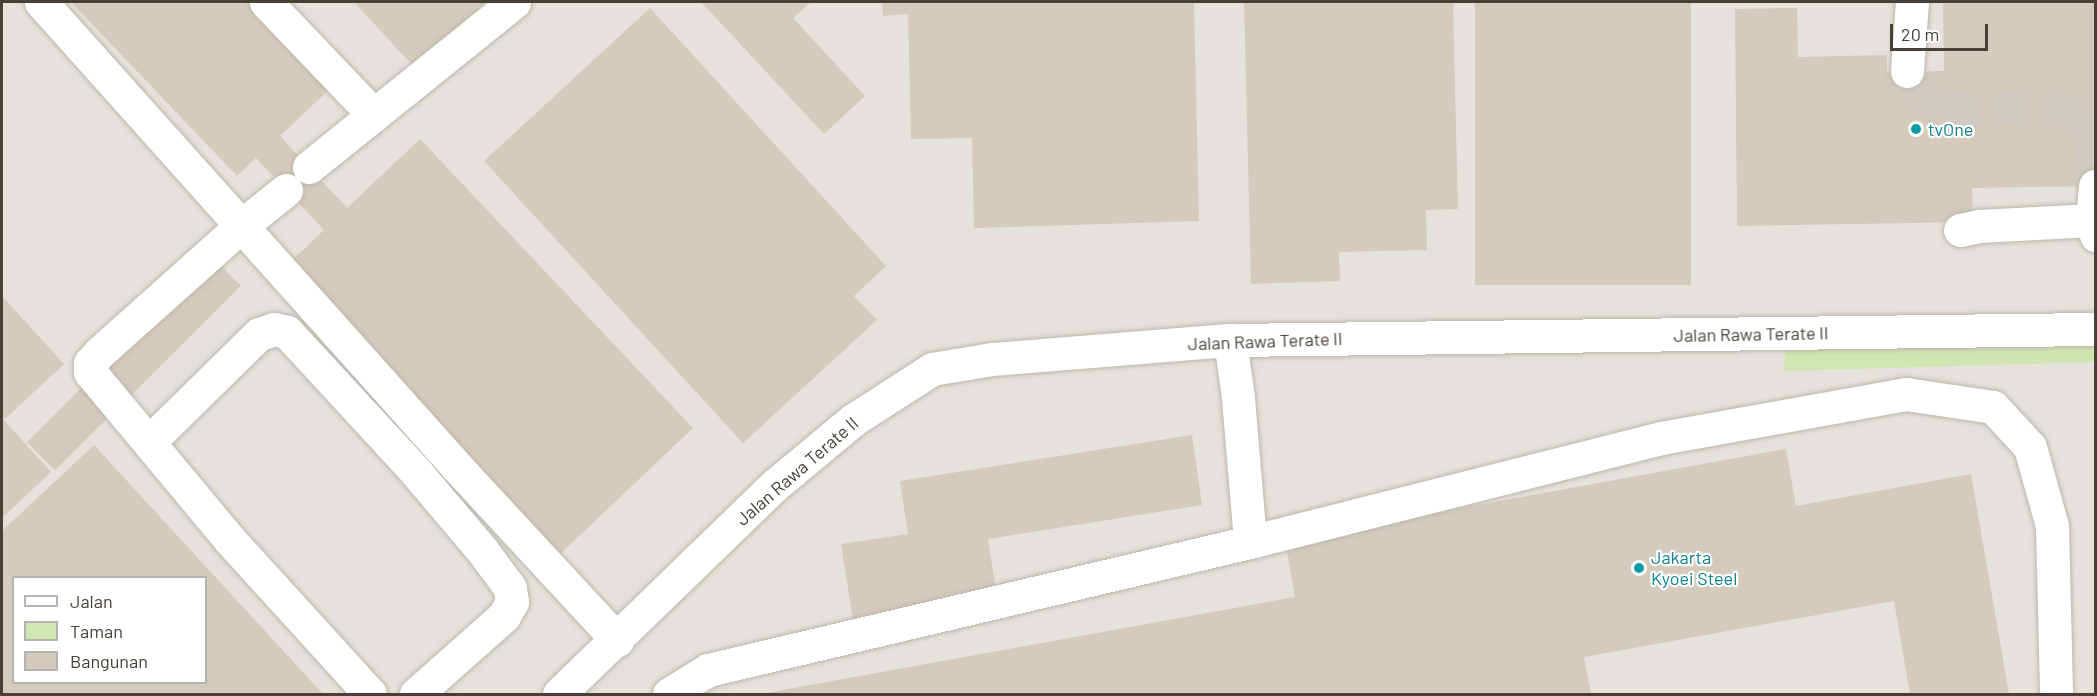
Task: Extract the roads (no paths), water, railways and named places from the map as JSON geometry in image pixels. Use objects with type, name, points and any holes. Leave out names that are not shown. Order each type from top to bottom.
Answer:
[{"type":"street","points":[[41,2],[616,640]]},
{"type":"street","points":[[266,2],[374,115]]},
{"type":"street","points":[[309,167],[514,2]]},
{"type":"street","points":[[1907,71],[1912,2]]},
{"type":"street","points":[[1960,230],[1979,225],[2094,227],[2095,186]]},
{"type":"street","points":[[286,190],[241,226],[90,363],[90,372],[230,540],[370,694]]},
{"type":"street","points":[[149,442],[259,334],[274,329],[287,332],[416,472],[482,549],[510,588],[512,602],[504,616],[416,694]]},
{"type":"street","name":"Jalan Rawa Terate II","points":[[559,694],[775,485],[853,420],[932,369],[992,359],[1230,340],[2096,329]]},
{"type":"street","points":[[1230,340],[1238,398],[1250,542]]},
{"type":"street","points":[[669,694],[708,670],[1250,542],[1661,438],[1906,394],[1993,407],[2030,447],[2052,526],[2056,694]]},
{"type":"tunnel","points":[[1907,71],[1920,96],[1944,109],[2055,106],[2078,114],[2092,135],[2095,186]]},
{"type":"place","name":"tvOne","points":[[1916,129]]},
{"type":"place","name":"Jakarta Kyoei Steel","points":[[1639,568]]}]
